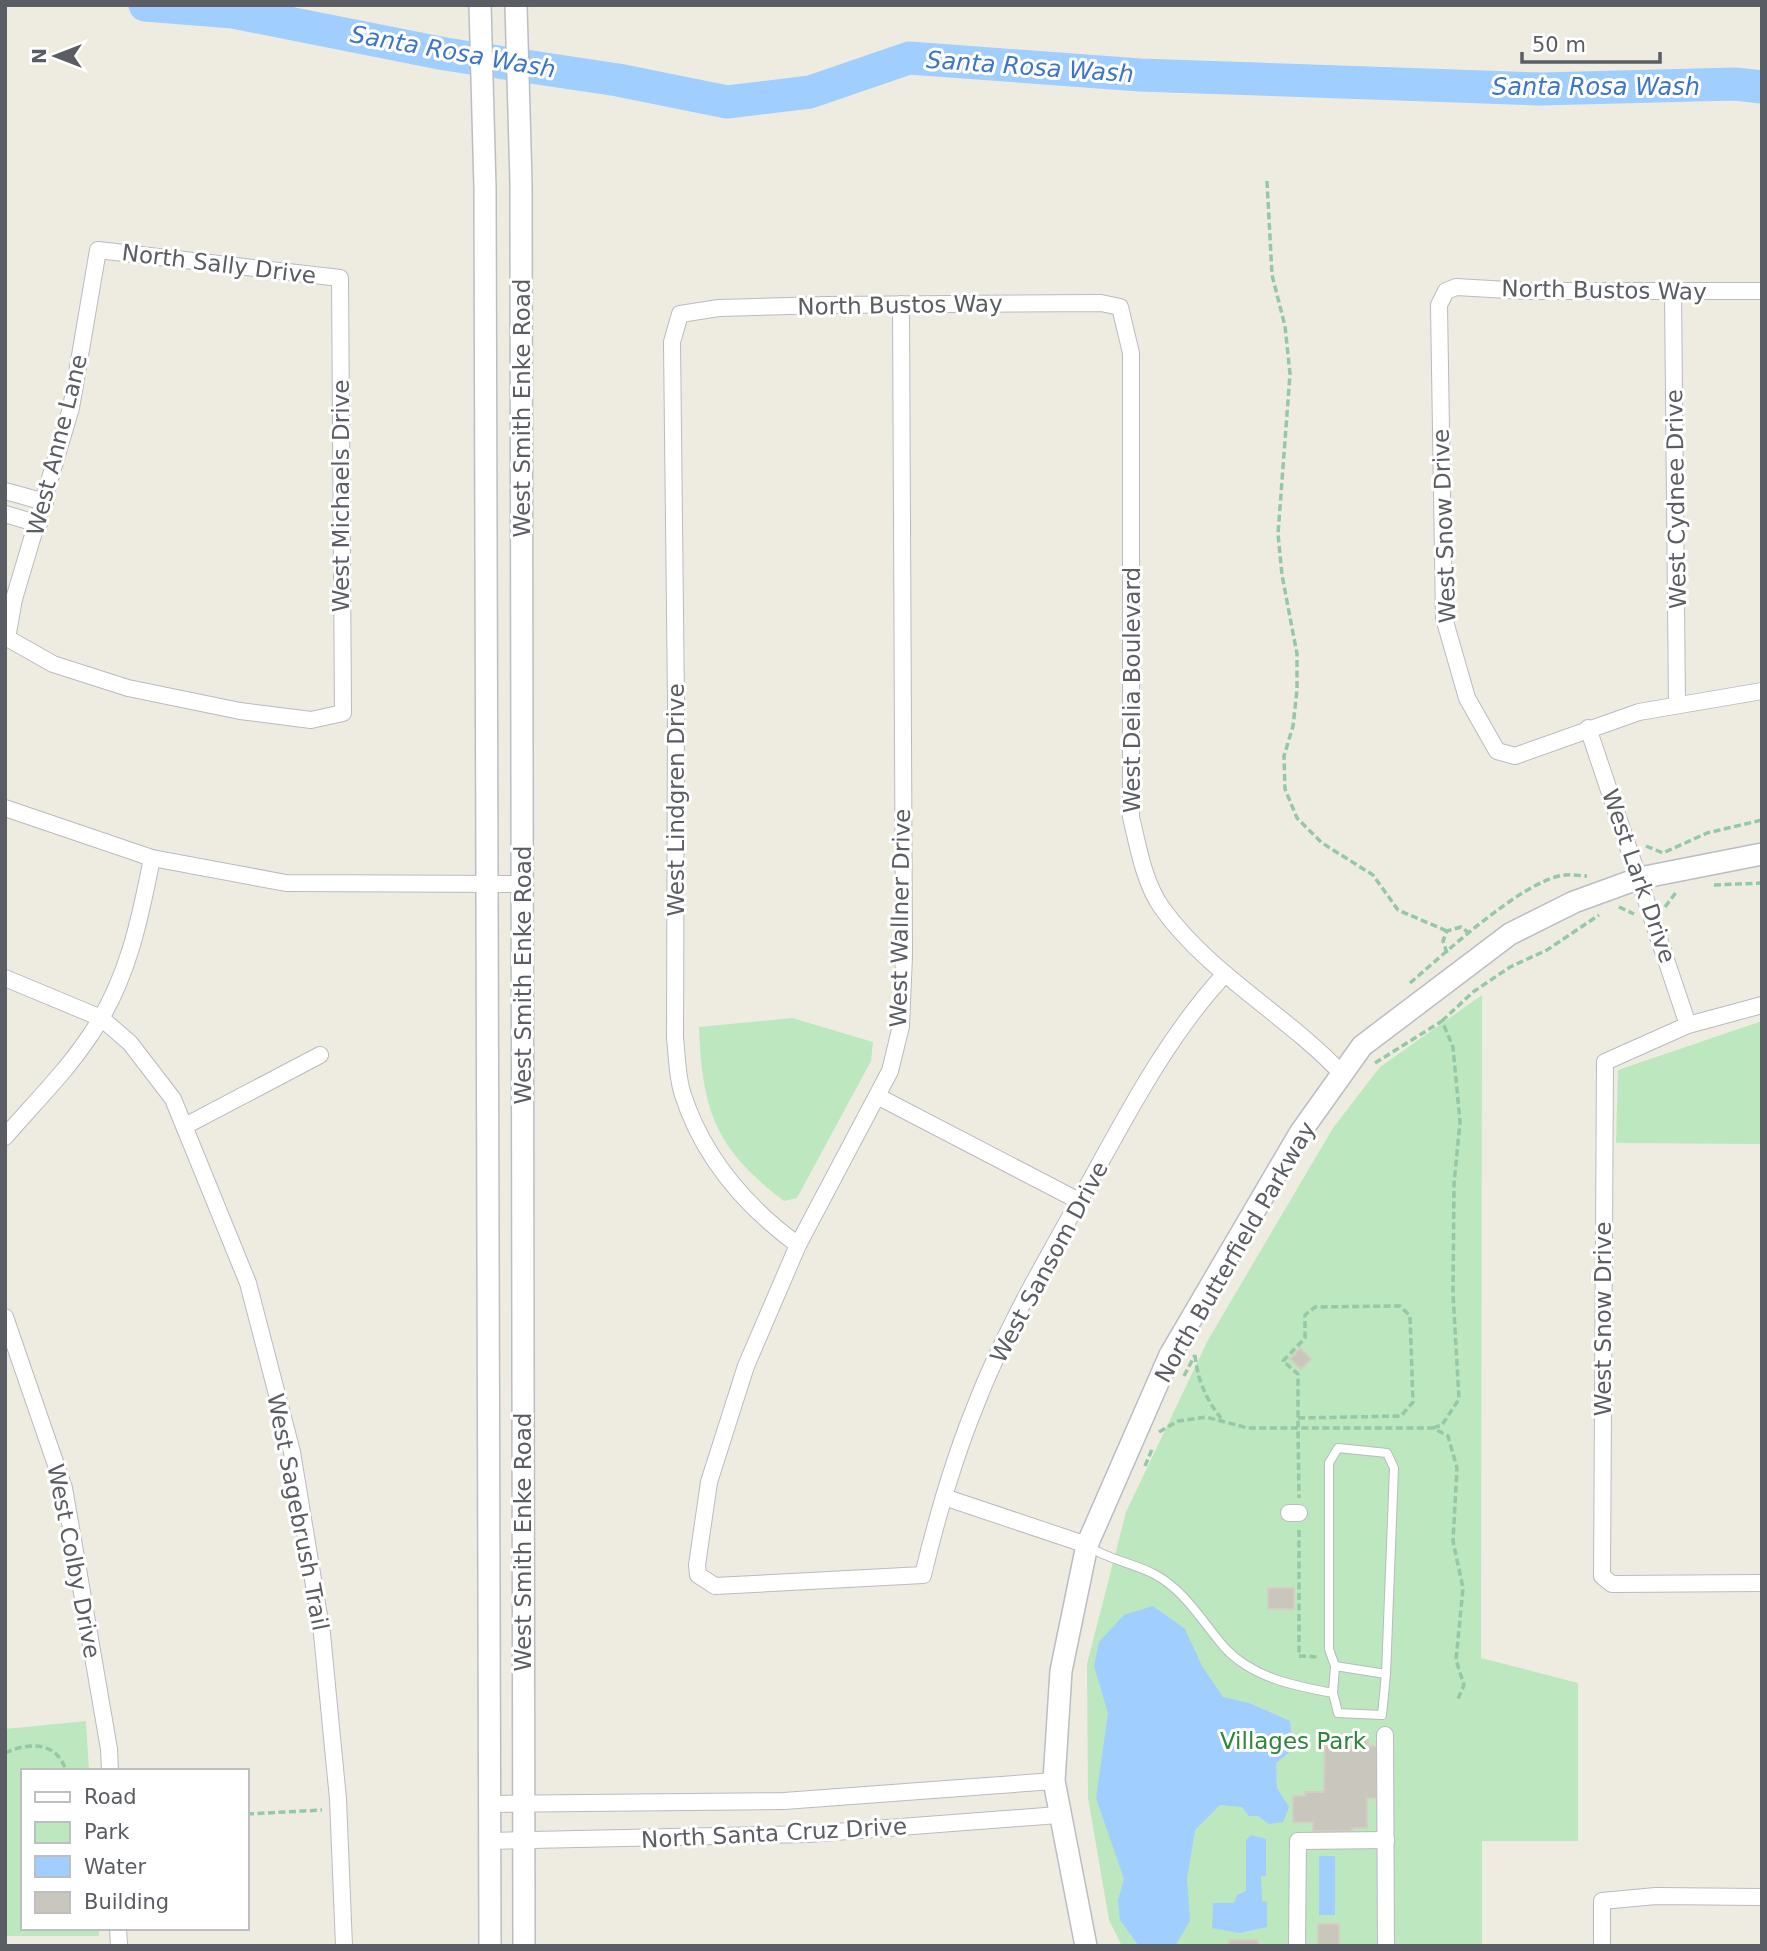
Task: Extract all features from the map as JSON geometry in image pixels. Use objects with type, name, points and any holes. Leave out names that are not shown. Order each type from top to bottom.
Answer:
[{"type":"street","name":"West Smith Enke Road","points":[[480,5],[485,188],[490,1946]]},
{"type":"street","name":"West Smith Enke Road","points":[[516,5],[521,183],[524,1946]]},
{"type":"street","name":"North Sally Drive","points":[[98,250],[340,278]]},
{"type":"street","name":"West Anne Lane","points":[[7,638],[14,599],[39,524],[71,408],[98,250]]},
{"type":"street","name":"West Michaels Drive","points":[[7,638],[53,664],[128,688],[240,711],[311,720],[343,713],[340,278]]},
{"type":"street","name":"North Bustos Way","points":[[1446,292],[1456,287],[1673,293],[1762,291]]},
{"type":"street","name":"West Snow Drive","points":[[1446,292],[1439,305],[1444,618],[1467,698],[1497,751],[1515,757],[1588,728]]},
{"type":"street","name":"West Cydnee Drive","points":[[1673,293],[1677,705]]},
{"type":"street","name":"North Bustos Way","points":[[680,314],[719,308],[901,304],[1101,303],[1120,307]]},
{"type":"street","name":"West Wallner Drive","points":[[901,304],[904,956],[901,1026],[890,1071],[798,1245],[746,1366],[709,1482],[696,1565],[698,1574],[715,1586],[923,1574]]},
{"type":"street","name":"West Delia Boulevard","points":[[1120,307],[1131,354],[1131,817],[1142,860],[1161,907],[1225,974],[1342,1074]]},
{"type":"street","name":"West Lindgren Drive","points":[[680,314],[672,342],[676,689],[675,1038],[682,1090],[701,1137],[728,1183],[779,1231],[798,1245]]},
{"type":"street","points":[[5,491],[45,502]]},
{"type":"street","points":[[5,514],[39,524]]},
{"type":"street","points":[[1588,728],[1639,712],[1762,691]]},
{"type":"street","name":"West Lark Drive","points":[[1588,728],[1688,1025]]},
{"type":"street","points":[[5,808],[152,858],[286,883],[523,884]]},
{"type":"street","name":"North Butterfield Parkway","points":[[1086,1946],[1058,1815],[1054,1781],[1061,1671],[1087,1545],[1170,1355],[1300,1133],[1362,1046],[1510,934],[1574,902],[1640,878],[1762,854]]},
{"type":"street","points":[[5,1137],[91,1035],[120,982],[141,916],[152,858]]},
{"type":"street","name":"West Sansom Drive","points":[[923,1574],[944,1497],[981,1393],[1012,1325],[1132,1105],[1179,1032],[1225,974]]},
{"type":"street","name":"West Sagebrush Trail","points":[[5,978],[101,1018],[130,1043],[173,1098],[248,1283],[292,1452],[322,1634],[339,1809],[344,1946]]},
{"type":"street","points":[[1688,1025],[1762,1005]]},
{"type":"street","name":"West Snow Drive","points":[[1688,1025],[1605,1062],[1602,1576],[1612,1584],[1762,1583]]},
{"type":"street","points":[[185,1126],[320,1055]]},
{"type":"street","points":[[877,1096],[1079,1201]]},
{"type":"street","name":"West Colby Drive","points":[[5,1317],[64,1488],[109,1749],[110,1769]]},
{"type":"street","points":[[944,1497],[1087,1545]]},
{"type":"street","points":[[1385,1735],[1386,1946]]},
{"type":"street","name":"North Santa Cruz Drive","points":[[490,1804],[784,1801],[1054,1781]]},
{"type":"street","name":"North Santa Cruz Drive","points":[[490,1841],[809,1834],[1058,1815]]},
{"type":"street","points":[[1297,1946],[1298,1841],[1386,1840]]},
{"type":"street","points":[[1602,1946],[1602,1901],[1656,1896],[1762,1897]]},
{"type":"lane","points":[[1338,1448],[1387,1453],[1394,1468],[1382,1716],[1338,1713],[1333,1693],[1335,1666],[1329,1649],[1329,1463],[1338,1448]]},
{"type":"lane","points":[[1087,1545],[1107,1558],[1155,1574],[1190,1603],[1226,1648],[1262,1675],[1333,1693]]},
{"type":"lane","points":[[1335,1666],[1386,1674]]},
{"type":"path","points":[[1266,181],[1272,275],[1284,326],[1290,374],[1278,534],[1282,575],[1297,654],[1297,690],[1293,726],[1284,756],[1285,789],[1297,818],[1322,843],[1373,875],[1398,910],[1447,931],[1461,928],[1469,933]]},
{"type":"path","points":[[1707,884],[1762,883]]},
{"type":"path","points":[[1373,1064],[1442,1021],[1473,992],[1510,967],[1547,950],[1597,916],[1619,907],[1635,915],[1665,907],[1669,897],[1683,886]]},
{"type":"path","points":[[1447,931],[1443,941],[1447,953]]},
{"type":"path","points":[[1433,1428],[1442,1425],[1459,1399],[1453,1294],[1454,1184],[1460,1122],[1453,1047],[1442,1021]]},
{"type":"path","points":[[1159,1432],[1178,1420],[1223,1419],[1212,1407],[1203,1387],[1195,1354]]},
{"type":"path","points":[[5,1753],[24,1744],[46,1746],[63,1760],[65,1769]]},
{"type":"path","points":[[248,1814],[339,1809]]},
{"type":"green space","name":"Villages Park","points":[[1482,995],[1481,1658],[1578,1683],[1578,1841],[1482,1841],[1482,1946],[1122,1946],[1109,1920],[1088,1798],[1087,1664],[1126,1512],[1208,1340],[1333,1128],[1380,1067]]},
{"type":"green space","points":[[792,1018],[873,1042],[871,1061],[797,1198],[784,1201],[742,1164],[717,1126],[704,1082],[699,1027]]},
{"type":"green space","points":[[1762,1021],[1762,1144],[1616,1143],[1618,1070]]},
{"type":"green space","points":[[86,1721],[89,1769],[21,1769],[21,1930],[99,1930],[99,1936],[5,1936],[5,1729]]},
{"type":"water","points":[[1153,1606],[1185,1629],[1202,1666],[1223,1697],[1249,1703],[1290,1721],[1293,1749],[1276,1763],[1277,1788],[1289,1807],[1283,1822],[1269,1824],[1258,1816],[1249,1816],[1242,1807],[1220,1805],[1195,1830],[1187,1879],[1190,1921],[1175,1946],[1139,1946],[1120,1920],[1118,1900],[1124,1879],[1096,1798],[1108,1713],[1094,1666],[1099,1642],[1124,1615]]},
{"type":"water","points":[[1251,1835],[1266,1839],[1266,1876],[1261,1876],[1262,1901],[1267,1902],[1267,1927],[1240,1933],[1212,1928],[1213,1903],[1234,1903],[1237,1895],[1246,1891],[1246,1840]]},
{"type":"water","points":[[1319,1856],[1335,1856],[1335,1915],[1319,1915]]},
{"type":"building","points":[[1300,1348],[1311,1359],[1301,1369],[1290,1359]]},
{"type":"building","points":[[1268,1588],[1294,1588],[1294,1609],[1268,1609]]},
{"type":"building","points":[[1353,1740],[1368,1740],[1368,1746],[1377,1746],[1377,1798],[1367,1798],[1367,1828],[1352,1828],[1352,1831],[1313,1831],[1313,1822],[1293,1822],[1293,1796],[1305,1796],[1305,1792],[1324,1792],[1325,1746],[1353,1746]]},
{"type":"building","points":[[1318,1924],[1339,1924],[1339,1946],[1318,1946]]},
{"type":"building","points":[[1229,1940],[1258,1940],[1258,1946],[1229,1946]]},
{"type":"waterway","name":"Santa Rosa Wash","points":[[145,5],[233,12],[445,54],[618,80],[727,102],[810,92],[909,58],[1140,75],[1541,89],[1735,84],[1762,87]]}]
